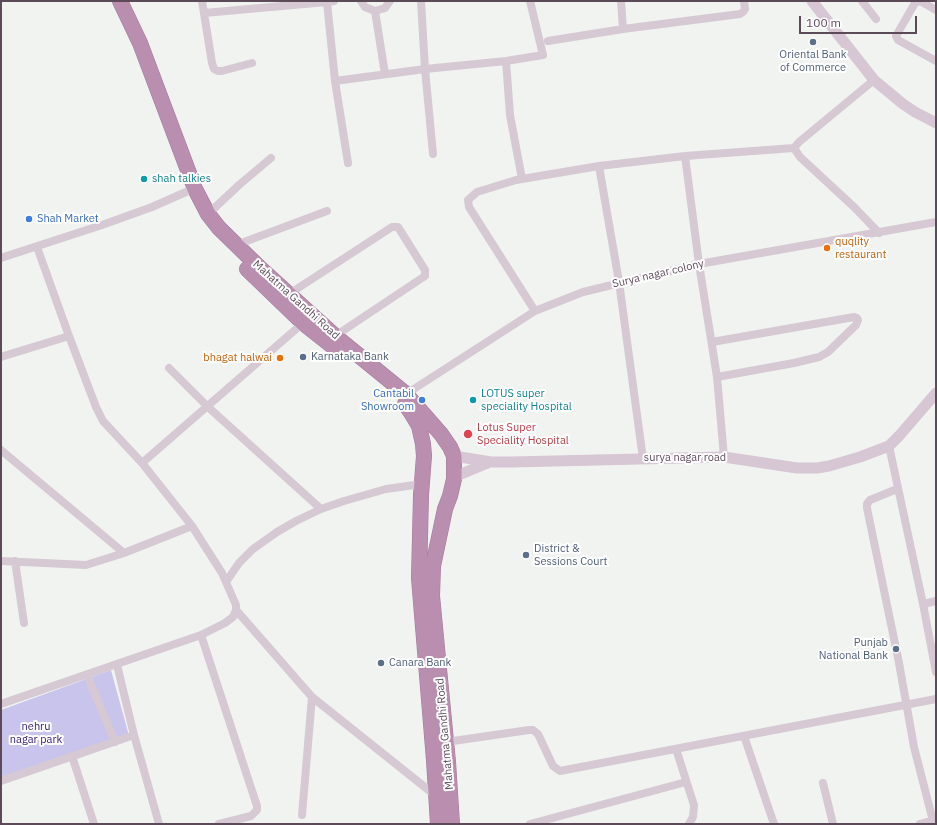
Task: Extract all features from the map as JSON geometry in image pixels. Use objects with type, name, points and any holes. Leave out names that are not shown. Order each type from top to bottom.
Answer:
[{"type":"highway","name":"Mahatma Gandhi Road","points":[[119,1],[150,93],[186,192],[195,211],[206,228],[303,323],[406,405],[419,426],[424,456],[419,578],[438,824]]},
{"type":"highway","name":"Mahatma Gandhi Road","points":[[119,1],[140,43],[195,189],[208,214],[236,246],[335,336],[406,394],[441,434],[452,451],[454,476],[450,496],[445,509],[433,566],[432,596],[452,824]]},
{"type":"highway","points":[[424,456],[436,447],[442,446],[452,451]]},
{"type":"highway","points":[[421,506],[445,509]]},
{"type":"street","points":[[202,1],[214,70],[222,71],[252,63]]},
{"type":"street","points":[[361,1],[364,7],[375,11],[385,8],[390,1]]},
{"type":"street","points":[[421,1],[425,69],[433,154]]},
{"type":"street","points":[[335,81],[425,69],[506,61],[543,55],[530,1]]},
{"type":"street","points":[[621,1],[623,28]]},
{"type":"street","points":[[548,41],[623,28],[740,14],[744,12],[745,9],[744,1]]},
{"type":"street","points":[[812,1],[874,80],[903,104],[936,123]]},
{"type":"street","points":[[862,1],[876,18]]},
{"type":"street","points":[[204,13],[289,3],[330,2],[335,81],[348,163]]},
{"type":"street","points":[[936,10],[920,2],[915,3],[896,36],[898,40],[936,61]]},
{"type":"street","points":[[375,11],[385,74]]},
{"type":"street","points":[[506,61],[510,115],[522,179]]},
{"type":"street","points":[[794,148],[798,142],[874,80]]},
{"type":"street","points":[[535,311],[468,203],[470,197],[478,192],[522,179],[599,166],[685,156],[794,148]]},
{"type":"street","points":[[794,148],[800,157],[854,207],[879,233]]},
{"type":"street","points":[[685,156],[699,264],[717,377],[724,457]]},
{"type":"street","points":[[208,214],[271,158]]},
{"type":"street","points":[[599,166],[619,282],[643,459]]},
{"type":"street","points":[[1,258],[102,225],[152,207],[186,192]]},
{"type":"street","points":[[236,246],[326,211]]},
{"type":"street","name":"Surya nagar colony","points":[[406,394],[535,311],[583,292],[619,282],[699,264],[936,222]]},
{"type":"street","points":[[289,294],[392,227],[398,227],[425,270],[425,276],[335,336]]},
{"type":"street","points":[[37,247],[69,336],[96,407],[103,421],[142,463],[192,526],[226,582],[236,610],[312,696],[437,797]]},
{"type":"street","points":[[712,342],[854,317],[858,320],[856,325],[828,352],[819,357],[717,377]]},
{"type":"street","points":[[142,463],[303,323]]},
{"type":"street","points":[[1,357],[69,336]]},
{"type":"street","points":[[169,368],[208,407],[321,508]]},
{"type":"street","name":"surya nagar road","points":[[452,451],[491,462],[724,457],[806,468],[830,466],[889,446],[936,393]]},
{"type":"street","points":[[889,446],[897,489],[934,655],[936,672]]},
{"type":"street","points":[[1,450],[124,553]]},
{"type":"street","points":[[454,476],[491,462]]},
{"type":"street","points":[[226,582],[239,563],[253,549],[276,532],[321,508],[386,489],[422,484]]},
{"type":"street","points":[[897,489],[870,500],[867,505],[920,774],[934,820],[920,824]]},
{"type":"street","points":[[1,561],[80,565],[94,563],[124,553],[192,526]]},
{"type":"street","points":[[15,561],[24,623]]},
{"type":"street","points":[[923,604],[936,601]]},
{"type":"street","points":[[1,704],[201,635],[225,623],[233,617],[236,610]]},
{"type":"street","points":[[201,635],[257,806],[257,810],[251,816],[220,824]]},
{"type":"street","points":[[116,665],[134,735],[160,824]]},
{"type":"street","points":[[87,675],[115,742]]},
{"type":"street","points":[[302,815],[312,696]]},
{"type":"street","points":[[446,742],[534,730],[538,734],[553,766],[560,771],[936,699]]},
{"type":"street","points":[[1,781],[134,735]]},
{"type":"street","points":[[744,736],[774,824]]},
{"type":"street","points":[[676,750],[695,810],[693,817],[688,824]]},
{"type":"street","points":[[72,756],[94,824]]},
{"type":"street","points":[[530,824],[686,782]]},
{"type":"street","points":[[823,783],[833,824]]},
{"type":"green space","name":"nehru nagar park","points":[[111,670],[129,736],[1,783],[1,710]]},
{"type":"place","name":"Oriental Bank of Commerce","points":[[813,42]]},
{"type":"place","name":"shah talkies","points":[[144,179]]},
{"type":"place","name":"Shah Market","points":[[29,219]]},
{"type":"place","name":"quqlity restaurant","points":[[827,248]]},
{"type":"place","name":"Karnataka Bank","points":[[303,357]]},
{"type":"place","name":"bhagat halwai","points":[[280,358]]},
{"type":"place","name":"Cantabil Showroom","points":[[422,400]]},
{"type":"place","name":"LOTUS super speciality Hospital","points":[[473,400]]},
{"type":"place","name":"Lotus Super Speciality Hospital","points":[[468,434]]},
{"type":"place","name":"District & Sessions Court","points":[[526,555]]},
{"type":"place","name":"Punjab National Bank","points":[[896,649]]},
{"type":"place","name":"Canara Bank","points":[[381,663]]}]
